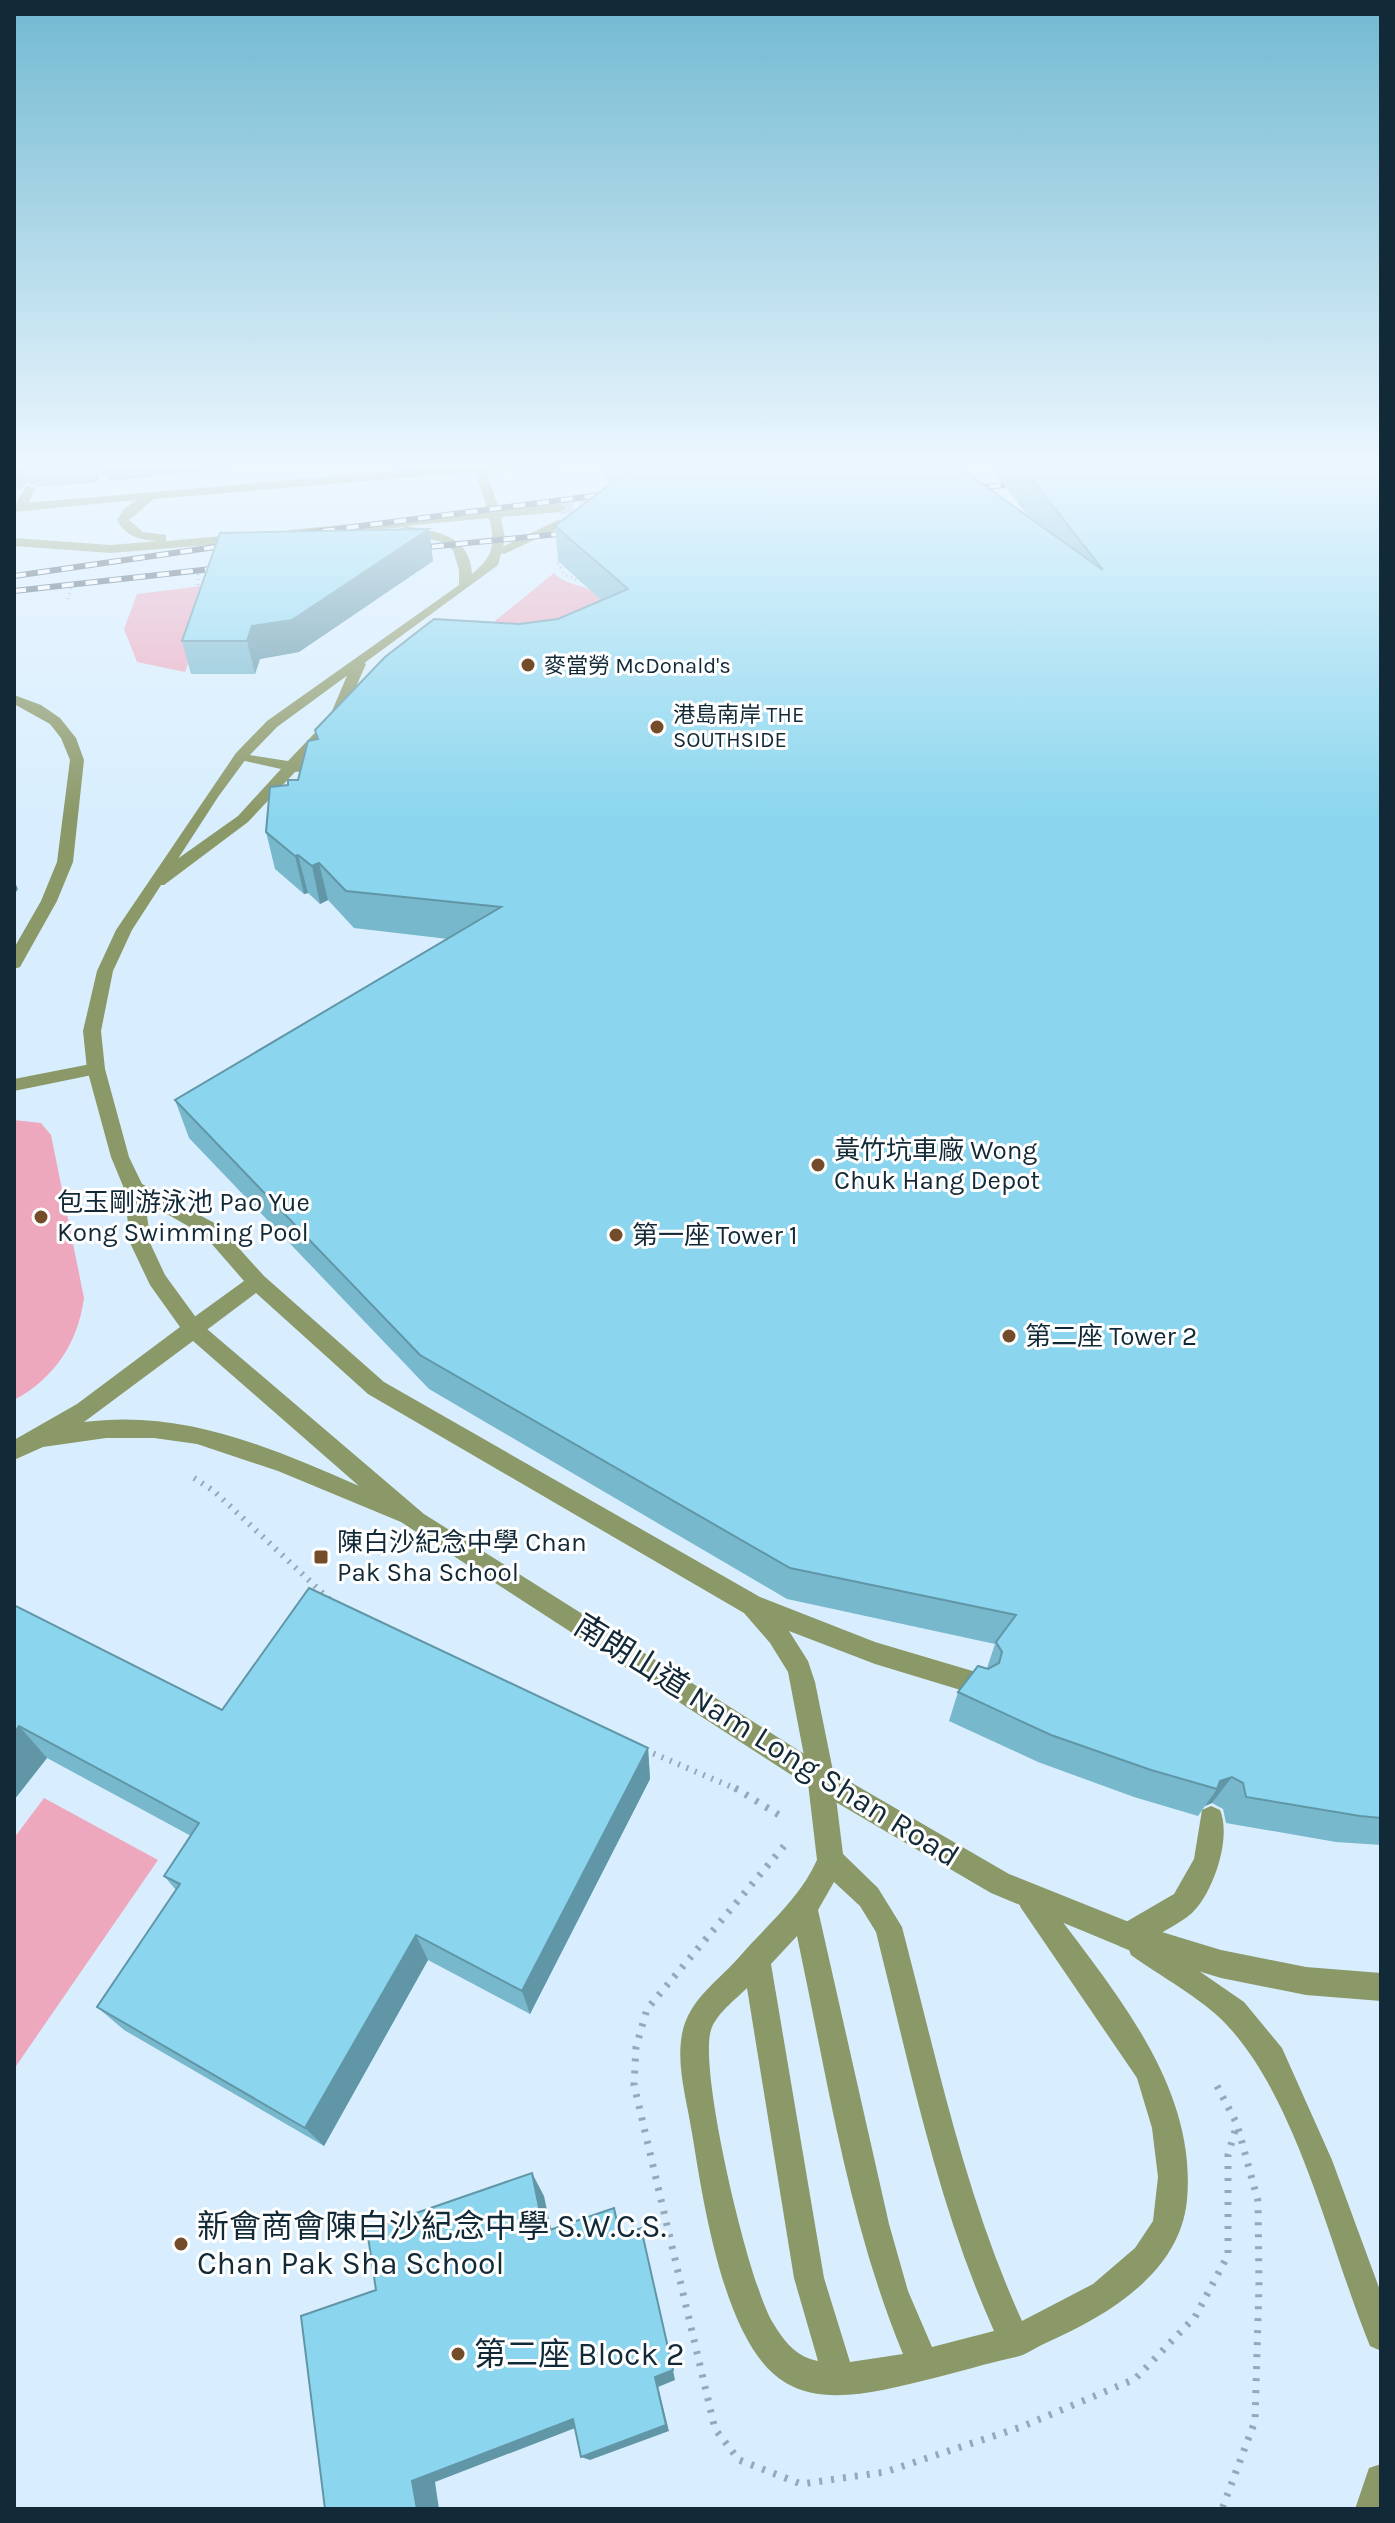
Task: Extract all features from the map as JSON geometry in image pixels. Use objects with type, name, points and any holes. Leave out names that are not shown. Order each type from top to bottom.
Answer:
[{"type":"street","points":[[465,582],[465,586]]},
{"type":"street","name":"南朗山道 Nam Long Shan Road","points":[[470,582],[359,664],[285,712],[241,756],[124,930],[105,971],[92,1031],[96,1069],[120,1157],[133,1186],[141,1245],[157,1279],[193,1329],[416,1521],[819,1778],[1030,1899],[1129,1936],[1221,1964],[1306,1981],[1381,1987]]},
{"type":"street","points":[[158,881],[243,819],[335,719],[359,664]]},
{"type":"street","points":[[14,699],[46,712],[58,722],[74,746],[77,760],[65,862],[49,901],[14,963]]},
{"type":"street","points":[[241,756],[318,773]]},
{"type":"street","points":[[14,1085],[96,1069]]},
{"type":"street","points":[[133,1186],[211,1230],[257,1282],[376,1388],[752,1605],[875,1653],[977,1683]]},
{"type":"street","points":[[14,1451],[43,1438],[91,1406],[257,1282]]},
{"type":"street","name":"南朗山道 Nam Long Shan Road","points":[[43,1438],[103,1428],[171,1430],[235,1447],[416,1521]]},
{"type":"street","points":[[752,1605],[780,1636],[800,1671],[812,1720],[830,1860],[804,1907],[705,2011],[696,2033],[696,2067],[723,2224],[744,2295],[769,2346],[796,2372],[840,2379],[923,2364],[1015,2342],[1096,2299],[1140,2267],[1163,2235],[1173,2189],[1169,2135],[1148,2068],[1030,1899]]},
{"type":"street","points":[[1129,1936],[1183,1903],[1207,1863],[1211,1819]]},
{"type":"street","points":[[830,1860],[869,1897],[888,1927],[959,2201],[983,2271],[1015,2342]]},
{"type":"street","points":[[804,1907],[874,2224],[893,2292],[923,2364]]},
{"type":"street","name":"南朗山道 Nam Long Shan Road","points":[[1129,1936],[1234,2012],[1272,2058],[1317,2160],[1381,2335]]},
{"type":"street","points":[[756,1957],[809,2278],[840,2379]]},
{"type":"street","points":[[1372,2509],[1381,2480]]},
{"type":"path","points":[[583,582],[591,584]]},
{"type":"path","points":[[68,599],[72,591]]},
{"type":"path","points":[[1217,2086],[1237,2124],[1258,2201],[1259,2285],[1255,2421],[1222,2509]]},
{"type":"shaded area","points":[[543,582],[568,582],[593,591],[605,602],[598,619],[463,647]]},
{"type":"shaded area","points":[[217,584],[185,672],[137,662],[124,629],[137,594]]},
{"type":"shaded area","name":"包玉剛游泳池 Pao Yue Kong Swimming Pool","points":[[14,1120],[41,1123],[51,1135],[84,1298],[76,1330],[62,1358],[41,1382],[14,1400]]},
{"type":"shaded area","points":[[44,1798],[158,1860],[14,2069],[14,1838]]},
{"type":"building","points":[[203,582],[350,582],[292,620],[252,626],[247,641],[182,641]]},
{"type":"building","name":"黃竹坑車廠 Wong Chuk Hang Depot","points":[[620,582],[1381,582],[1381,1818],[1246,1797],[1243,1783],[1232,1777],[1220,1781],[1217,1789],[1151,1770],[1051,1735],[958,1692],[978,1666],[988,1669],[999,1663],[1002,1652],[996,1642],[1016,1615],[790,1568],[420,1355],[175,1100],[501,907],[346,891],[319,863],[312,866],[266,832],[270,787],[288,785],[288,780],[298,780],[308,741],[318,739],[315,730],[385,657],[434,619],[519,624],[558,619],[628,589]]},
{"type":"building","points":[[309,1588],[648,1748],[522,1991],[416,1935],[305,2128],[97,2007],[180,1884],[164,1876],[199,1823],[19,1726],[14,1733],[14,1605],[222,1710]]},
{"type":"building","name":"第二座 Block 2","points":[[532,2173],[544,2232],[614,2208],[620,2236],[641,2228],[673,2370],[655,2377],[666,2425],[581,2457],[573,2419],[412,2481],[417,2509],[325,2509],[301,2316],[376,2290],[367,2230]]},
{"type":"railway","points":[[14,591],[97,582]]},
{"type":"place","name":"麥當勞 McDonald's","points":[[528,665]]},
{"type":"place","name":"港島南岸 THE SOUTHSIDE","points":[[657,727]]},
{"type":"place","name":"黃竹坑車廠 Wong Chuk Hang Depot","points":[[818,1165]]},
{"type":"place","name":"包玉剛游泳池 Pao Yue Kong Swimming Pool","points":[[41,1217]]},
{"type":"place","name":"第一座 Tower 1","points":[[616,1235]]},
{"type":"place","name":"第二座 Tower 2","points":[[1009,1336]]},
{"type":"place","name":"陳白沙紀念中學 Chan Pak Sha School","points":[[321,1557]]},
{"type":"place","name":"新會商會陳白沙紀念中學 S.W.C.S. Chan Pak Sha School","points":[[181,2244]]},
{"type":"place","name":"第二座 Block 2","points":[[458,2354]]}]
